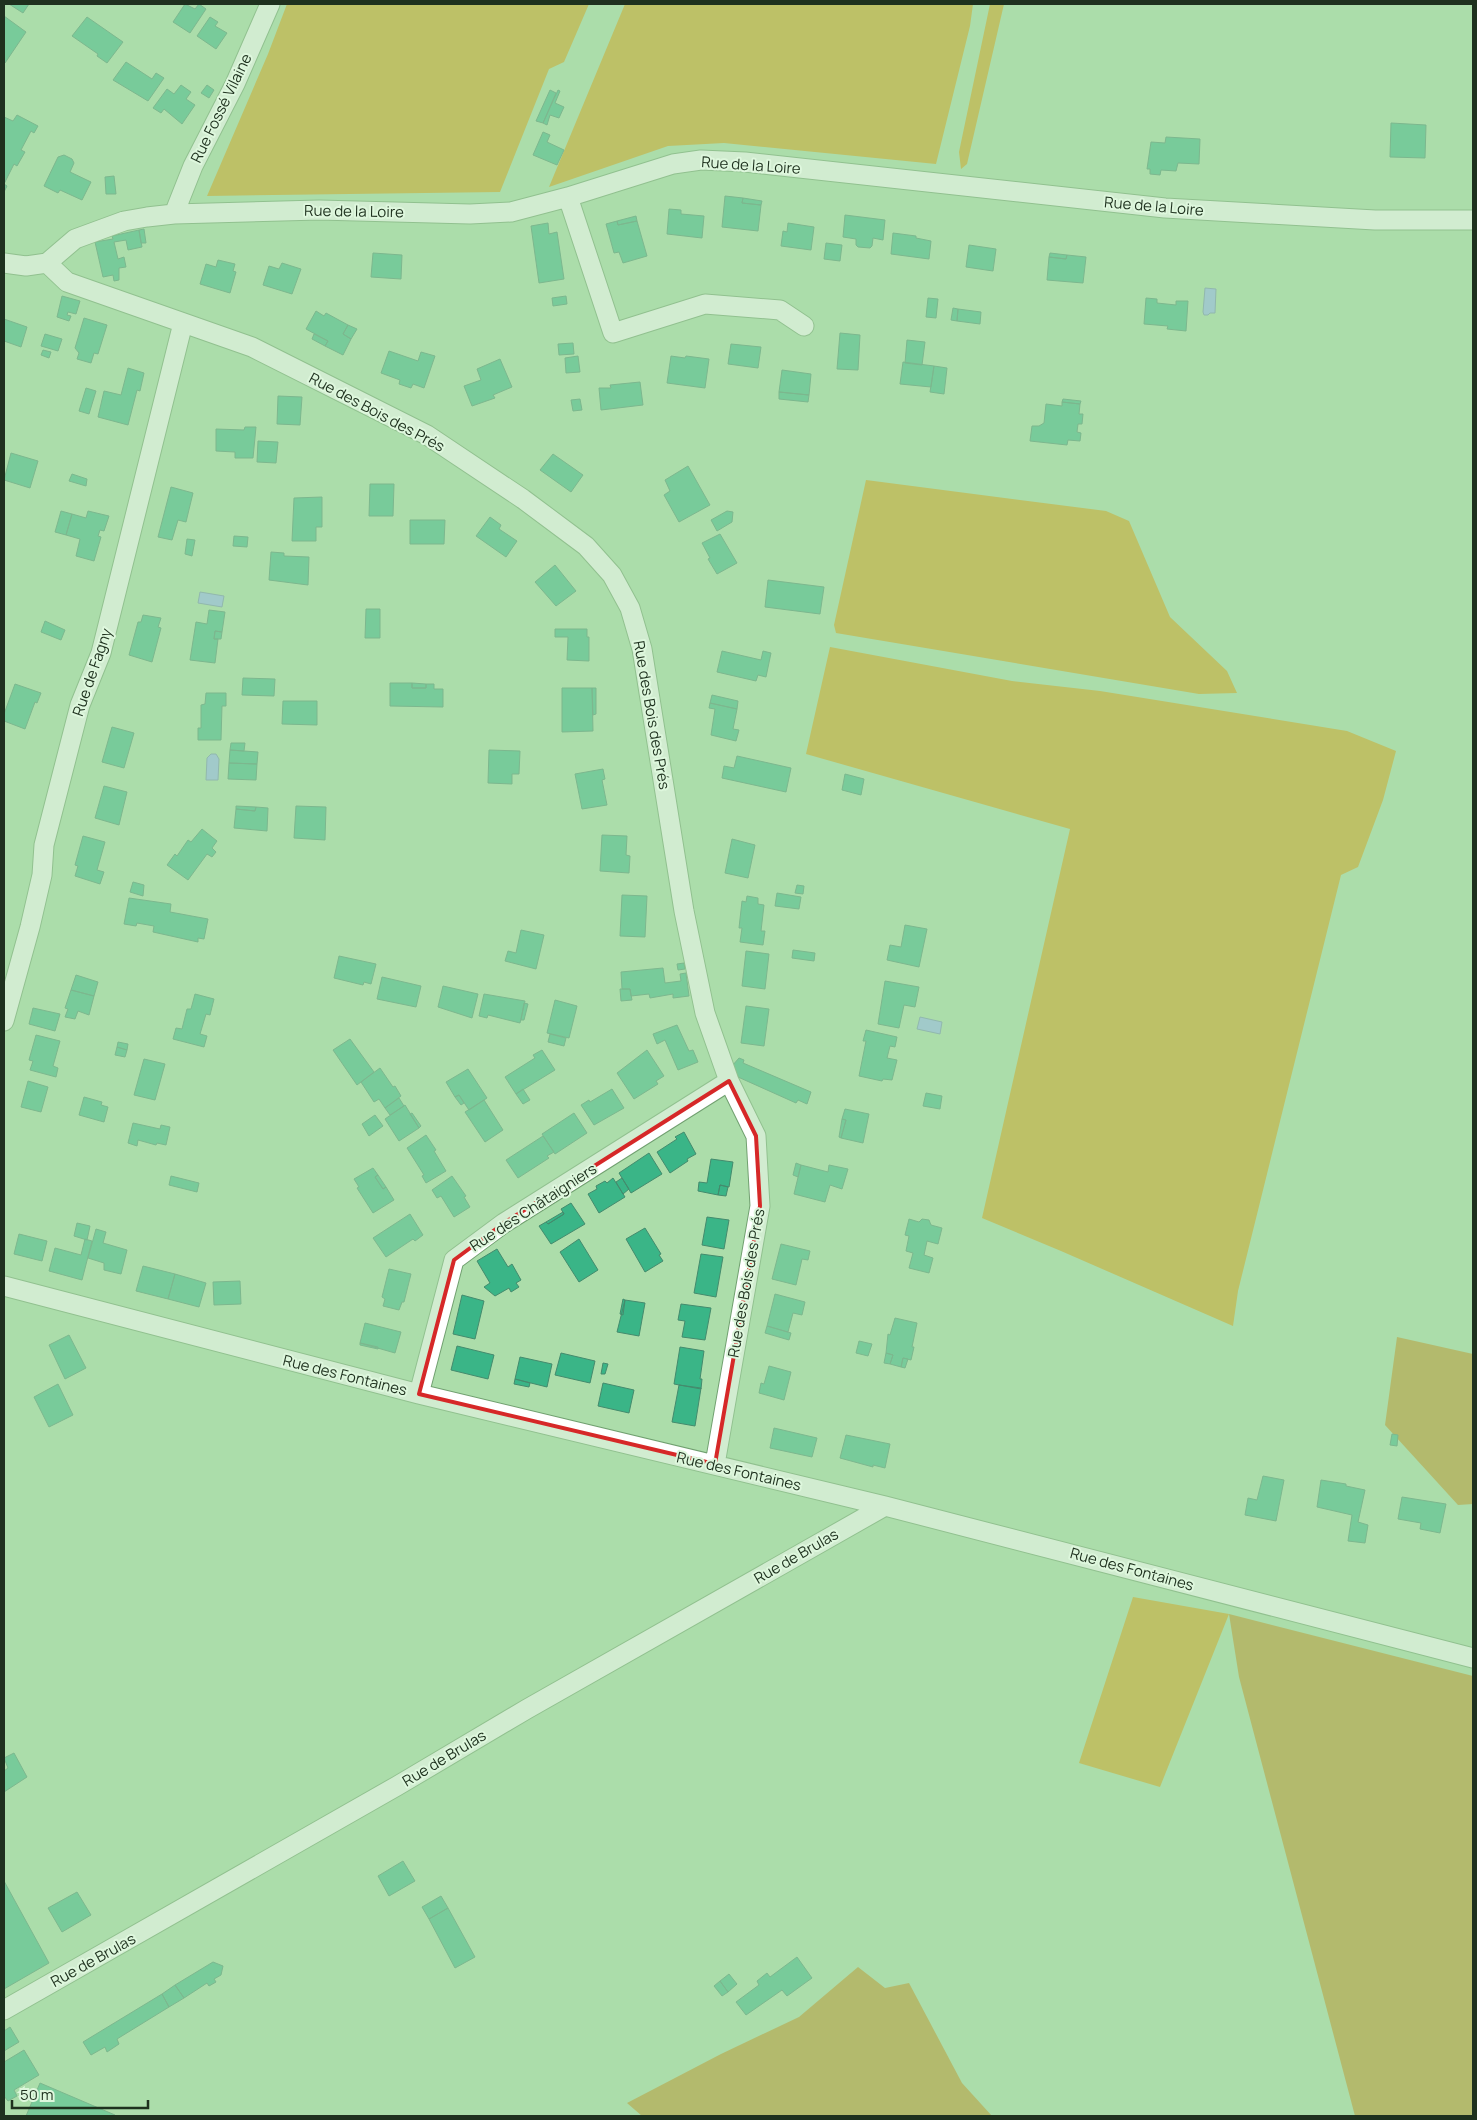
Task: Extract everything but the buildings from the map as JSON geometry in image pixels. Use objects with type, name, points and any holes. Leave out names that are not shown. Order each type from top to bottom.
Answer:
[{"type":"street","name":"Rue Fossé Vilaine","points":[[174,214],[194,166],[235,84],[268,5]]},
{"type":"street","name":"Rue de la Loire","points":[[47,263],[65,246],[87,234],[124,221],[174,214],[320,210],[470,214],[511,212],[568,197],[673,164],[701,160],[745,162],[1165,208],[1375,220],[1473,220]]},
{"type":"street","points":[[568,197],[613,333],[705,304],[780,310],[804,326]]},
{"type":"street","points":[[4,263],[26,266],[47,263]]},
{"type":"street","name":"Rue des Bois des Prés","points":[[47,263],[67,282],[252,347],[427,435],[531,504],[586,546],[612,575],[630,608],[642,649],[684,911],[705,1012],[729,1081],[756,1136],[760,1206],[715,1464]]},
{"type":"street","name":"Rue de Fagny","points":[[4,1021],[42,874],[44,845],[80,705],[101,653],[183,323]]},
{"type":"street","name":"Rue des Châtaigniers","points":[[419,1394],[454,1260],[504,1223],[729,1081]]},
{"type":"street","name":"Rue des Fontaines","points":[[4,1286],[419,1394],[885,1506],[1473,1658]]},
{"type":"street","name":"Rue de Brulas","points":[[4,2010],[380,1796],[544,1699],[885,1506]]},
{"type":"highlighted area","points":[[729,1081],[756,1136],[760,1206],[715,1464],[419,1394],[454,1260],[504,1223]]},
{"type":"shaded area","points":[[287,4],[589,4],[564,62],[549,69],[500,192],[207,196],[268,54]]},
{"type":"shaded area","points":[[625,4],[973,4],[970,26],[936,164],[724,143],[668,146],[549,187]]},
{"type":"shaded area","points":[[990,4],[1004,4],[967,164],[961,169],[959,152]]},
{"type":"shaded area","points":[[866,480],[1106,511],[1129,521],[1170,617],[1227,671],[1237,693],[1199,694],[836,633],[834,625]]},
{"type":"shaded area","points":[[830,647],[1012,681],[1100,691],[1347,731],[1396,751],[1383,800],[1358,867],[1341,875],[1238,1291],[1233,1326],[982,1218],[1070,829],[806,754]]},
{"type":"shaded area","points":[[1397,1337],[1473,1354],[1473,1504],[1458,1505],[1385,1425]]},
{"type":"shaded area","points":[[1133,1597],[1229,1614],[1160,1787],[1079,1763]]},
{"type":"shaded area","points":[[1229,1614],[1473,1676],[1473,2116],[1355,2116],[1239,1677]]},
{"type":"shaded area","points":[[858,1967],[885,1988],[909,1983],[962,2083],[992,2116],[642,2116],[627,2103],[721,2054],[799,2017]]},
{"type":"water","points":[[1205,288],[1216,289],[1215,313],[1208,315],[1204,315],[1203,312]]},
{"type":"water","points":[[200,592],[224,596],[222,607],[198,603]]},
{"type":"water","points":[[211,754],[216,754],[219,759],[218,780],[206,780],[207,758]]},
{"type":"water","points":[[920,1017],[942,1022],[940,1034],[917,1029]]}]
